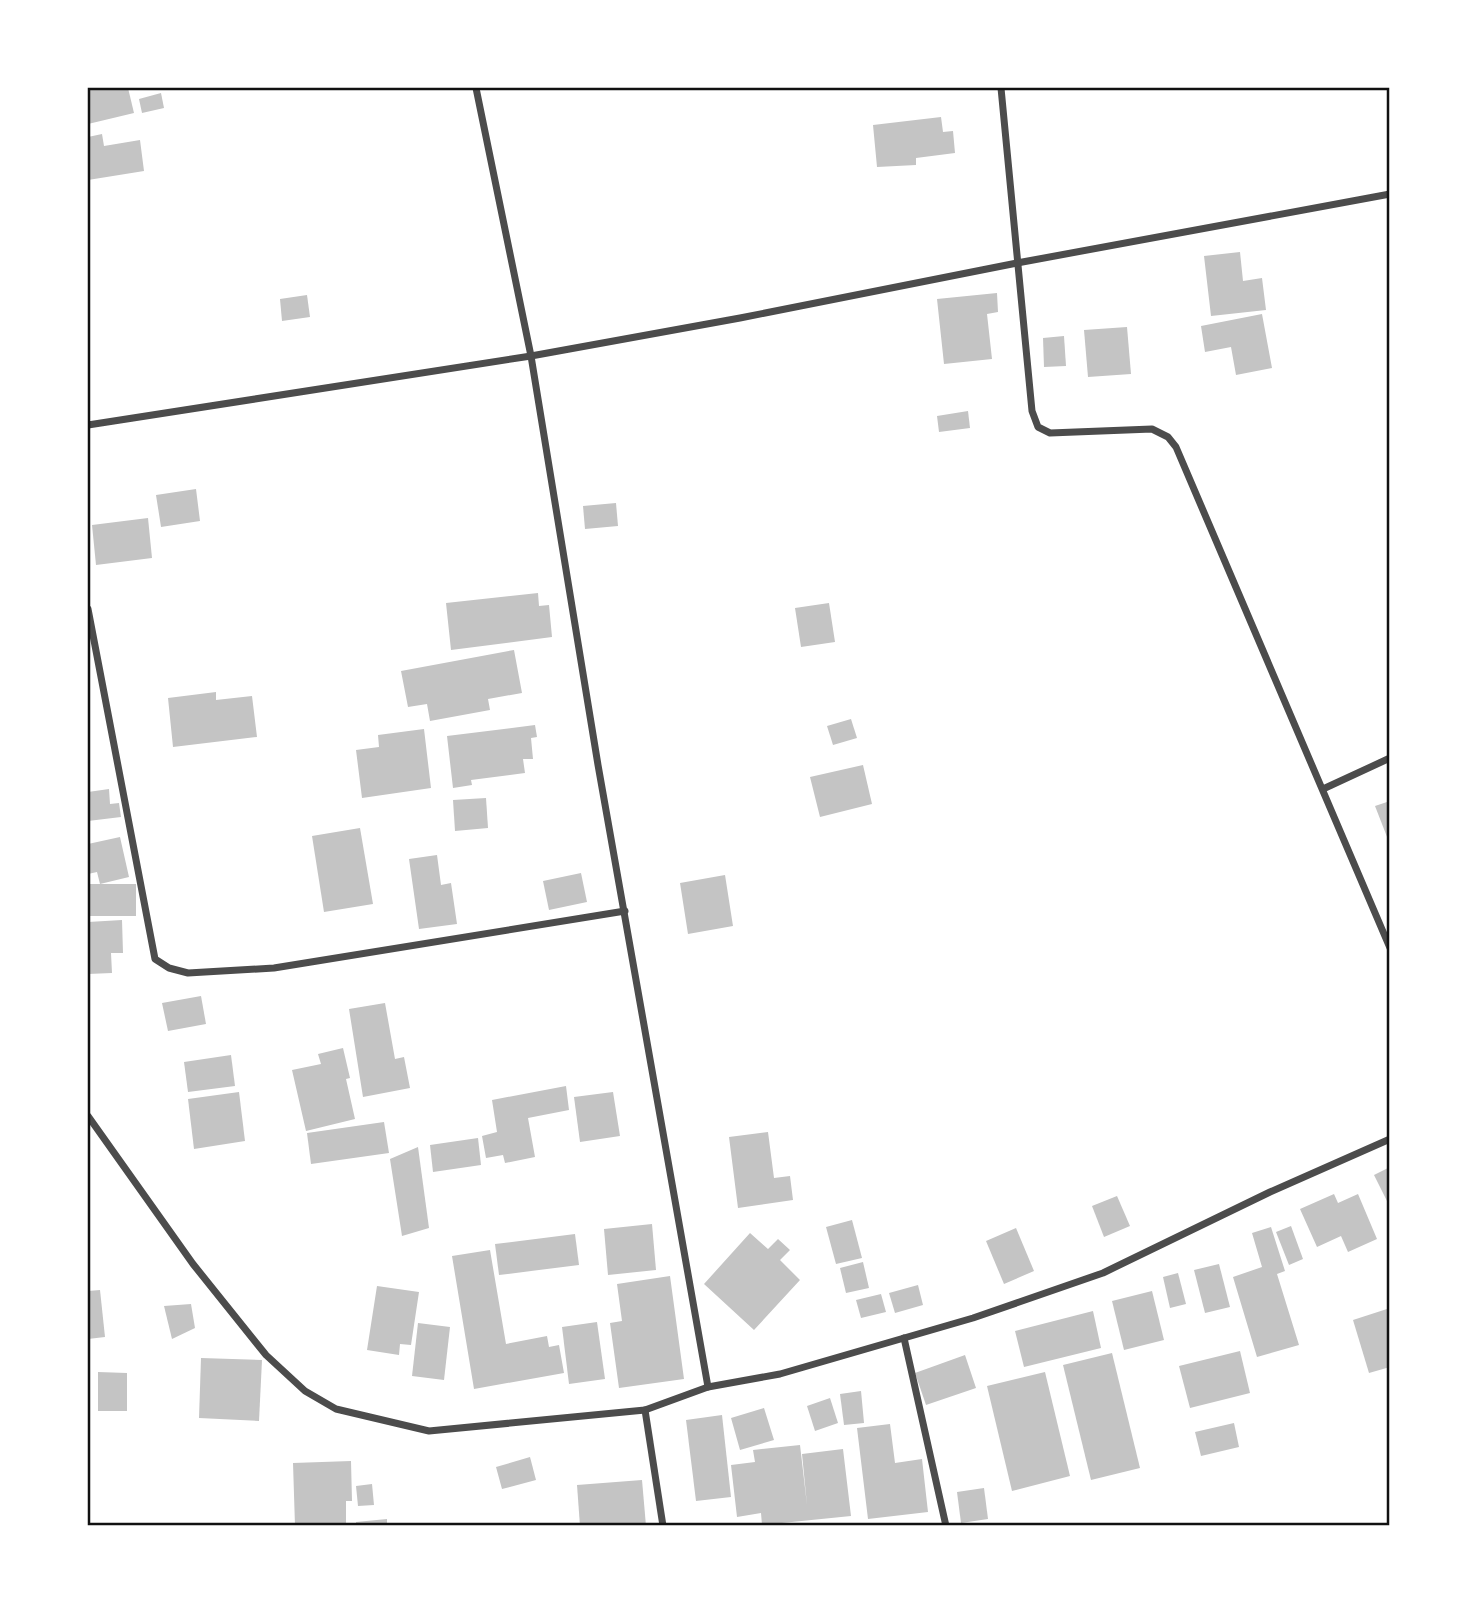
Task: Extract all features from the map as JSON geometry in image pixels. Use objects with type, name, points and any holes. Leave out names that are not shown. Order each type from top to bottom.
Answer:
[{"type":"street","points":[[476,88],[531,356],[598,765],[708,1387]]},
{"type":"street","points":[[1001,88],[1032,411],[1038,427],[1050,433],[1152,429],[1168,437],[1177,447],[1390,948]]},
{"type":"street","points":[[88,425],[531,356],[1390,194]]},
{"type":"street","points":[[88,609],[155,959],[169,968],[188,973],[274,968],[625,911]]},
{"type":"street","points":[[1323,789],[1390,758]]},
{"type":"street","points":[[88,1116],[193,1264],[266,1355],[305,1391],[336,1409],[429,1431],[645,1410],[708,1387],[780,1374],[973,1318],[1103,1273],[1270,1192],[1390,1139]]},
{"type":"street","points":[[904,1338],[946,1525]]},
{"type":"street","points":[[645,1410],[663,1525]]},
{"type":"building","points":[[88,88],[128,88],[134,113],[88,124]]},
{"type":"building","points":[[161,93],[164,108],[142,113],[139,99]]},
{"type":"building","points":[[941,117],[943,132],[953,131],[955,153],[916,158],[916,165],[877,167],[873,125]]},
{"type":"building","points":[[102,134],[104,146],[140,140],[144,171],[88,180],[88,137]]},
{"type":"building","points":[[1240,252],[1243,281],[1262,278],[1266,310],[1211,316],[1204,256]]},
{"type":"building","points":[[997,293],[998,312],[987,314],[992,359],[944,364],[937,299]]},
{"type":"building","points":[[307,295],[310,317],[282,321],[280,299]]},
{"type":"building","points":[[1262,314],[1272,368],[1236,375],[1231,347],[1205,352],[1201,326]]},
{"type":"building","points":[[1127,327],[1131,374],[1088,377],[1084,330]]},
{"type":"building","points":[[1064,336],[1066,366],[1044,367],[1043,338]]},
{"type":"building","points":[[968,411],[970,428],[939,432],[937,416]]},
{"type":"building","points":[[196,489],[200,521],[161,527],[156,495]]},
{"type":"building","points":[[616,503],[618,526],[585,529],[583,506]]},
{"type":"building","points":[[148,518],[152,558],[96,565],[92,525]]},
{"type":"building","points":[[538,593],[539,606],[549,605],[552,637],[451,650],[446,603]]},
{"type":"building","points":[[829,603],[835,642],[801,647],[795,608]]},
{"type":"building","points":[[514,650],[522,693],[488,699],[490,710],[430,721],[427,704],[408,707],[401,671]]},
{"type":"building","points":[[216,692],[216,700],[252,696],[257,737],[173,747],[168,698]]},
{"type":"building","points":[[851,719],[857,738],[833,745],[827,726]]},
{"type":"building","points":[[535,725],[537,737],[531,738],[533,759],[523,759],[525,773],[471,780],[472,785],[453,788],[447,736]]},
{"type":"building","points":[[424,729],[431,788],[362,798],[356,750],[379,747],[378,735]]},
{"type":"building","points":[[863,765],[872,804],[820,817],[810,777]]},
{"type":"building","points":[[109,789],[110,804],[119,803],[121,817],[88,821],[88,792]]},
{"type":"building","points":[[486,798],[488,828],[455,831],[453,800]]},
{"type":"building","points":[[1390,801],[1390,842],[1389,842],[1375,806]]},
{"type":"building","points":[[360,828],[373,904],[324,912],[312,836]]},
{"type":"building","points":[[120,837],[129,877],[100,884],[97,872],[88,874],[88,844]]},
{"type":"building","points":[[437,855],[441,885],[451,883],[457,924],[419,929],[409,859]]},
{"type":"building","points":[[581,873],[587,902],[549,910],[543,881]]},
{"type":"building","points":[[725,875],[733,926],[688,934],[680,883]]},
{"type":"building","points":[[88,884],[136,884],[136,916],[88,916]]},
{"type":"building","points":[[122,920],[123,953],[111,953],[112,973],[88,974],[88,922]]},
{"type":"building","points":[[201,996],[206,1024],[168,1031],[162,1003]]},
{"type":"building","points":[[385,1003],[395,1059],[404,1057],[410,1088],[363,1097],[349,1009]]},
{"type":"building","points":[[343,1048],[350,1078],[346,1079],[355,1119],[306,1131],[292,1070],[321,1064],[318,1054]]},
{"type":"building","points":[[231,1055],[235,1086],[188,1092],[184,1062]]},
{"type":"building","points":[[566,1086],[569,1110],[528,1118],[535,1157],[505,1163],[503,1155],[486,1158],[482,1136],[497,1132],[492,1100]]},
{"type":"building","points":[[239,1092],[245,1141],[194,1149],[188,1099]]},
{"type":"building","points":[[613,1092],[620,1136],[580,1142],[574,1097]]},
{"type":"building","points":[[384,1122],[389,1153],[311,1164],[307,1133]]},
{"type":"building","points":[[768,1132],[774,1178],[790,1176],[793,1200],[738,1208],[729,1137]]},
{"type":"building","points":[[478,1138],[481,1165],[433,1172],[430,1145]]},
{"type":"building","points":[[418,1147],[429,1228],[402,1236],[390,1159]]},
{"type":"building","points":[[1390,1167],[1390,1207],[1374,1175]]},
{"type":"building","points":[[1334,1194],[1338,1203],[1358,1194],[1377,1239],[1348,1252],[1341,1236],[1317,1247],[1300,1209]]},
{"type":"building","points":[[1117,1196],[1130,1226],[1104,1237],[1092,1206]]},
{"type":"building","points":[[852,1220],[862,1258],[836,1264],[826,1227]]},
{"type":"building","points":[[652,1224],[656,1270],[608,1275],[604,1229]]},
{"type":"building","points":[[1291,1226],[1303,1259],[1289,1265],[1276,1232]]},
{"type":"building","points":[[1271,1227],[1285,1271],[1277,1274],[1299,1345],[1257,1357],[1233,1277],[1262,1267],[1252,1233]]},
{"type":"building","points":[[1016,1228],[1034,1271],[1004,1284],[986,1241]]},
{"type":"building","points":[[750,1233],[768,1249],[778,1239],[790,1250],[780,1260],[800,1280],[754,1330],[704,1284]]},
{"type":"building","points":[[575,1234],[579,1265],[499,1275],[495,1244]]},
{"type":"building","points":[[490,1250],[506,1344],[547,1336],[549,1347],[559,1345],[564,1373],[474,1389],[452,1256]]},
{"type":"building","points":[[863,1262],[869,1288],[846,1293],[840,1268]]},
{"type":"building","points":[[1219,1264],[1230,1307],[1205,1313],[1194,1270]]},
{"type":"building","points":[[1178,1273],[1186,1304],[1170,1308],[1163,1277]]},
{"type":"building","points":[[670,1276],[684,1379],[619,1388],[610,1323],[622,1321],[617,1284]]},
{"type":"building","points":[[918,1285],[923,1305],[895,1313],[889,1293]]},
{"type":"building","points":[[377,1286],[419,1292],[411,1345],[400,1344],[399,1355],[367,1350]]},
{"type":"building","points":[[100,1290],[105,1337],[88,1339],[88,1291]]},
{"type":"building","points":[[1152,1291],[1164,1340],[1124,1350],[1112,1301]]},
{"type":"building","points":[[881,1294],[886,1312],[861,1318],[856,1300]]},
{"type":"building","points":[[191,1304],[195,1328],[172,1339],[164,1306]]},
{"type":"building","points":[[1390,1308],[1390,1367],[1369,1373],[1353,1320]]},
{"type":"building","points":[[1093,1311],[1101,1348],[1024,1367],[1015,1331]]},
{"type":"building","points":[[597,1322],[605,1379],[569,1384],[562,1327]]},
{"type":"building","points":[[418,1323],[450,1327],[444,1380],[412,1376]]},
{"type":"building","points":[[1240,1351],[1250,1393],[1190,1408],[1179,1366]]},
{"type":"building","points":[[1112,1353],[1140,1468],[1091,1480],[1063,1365]]},
{"type":"building","points":[[965,1355],[976,1388],[926,1405],[915,1373]]},
{"type":"building","points":[[201,1358],[262,1360],[259,1421],[199,1418]]},
{"type":"building","points":[[98,1372],[127,1373],[127,1411],[98,1411]]},
{"type":"building","points":[[1045,1372],[1070,1476],[1012,1491],[987,1386]]},
{"type":"building","points":[[861,1391],[864,1423],[844,1425],[840,1394]]},
{"type":"building","points":[[830,1398],[838,1423],[815,1431],[807,1406]]},
{"type":"building","points":[[764,1408],[774,1440],[740,1450],[731,1418]]},
{"type":"building","points":[[722,1415],[731,1497],[696,1501],[686,1420]]},
{"type":"building","points":[[1234,1423],[1239,1447],[1201,1456],[1195,1432]]},
{"type":"building","points":[[890,1424],[895,1463],[922,1459],[928,1512],[868,1519],[857,1428]]},
{"type":"building","points":[[800,1445],[807,1505],[802,1454],[843,1449],[851,1516],[762,1525],[761,1513],[737,1517],[731,1465],[755,1462],[753,1450]]},
{"type":"building","points":[[530,1457],[536,1480],[502,1489],[496,1467]]},
{"type":"building","points":[[351,1461],[352,1501],[346,1501],[346,1526],[295,1526],[293,1463]]},
{"type":"building","points":[[642,1480],[646,1526],[580,1526],[577,1485]]},
{"type":"building","points":[[372,1484],[374,1505],[358,1506],[356,1486]]},
{"type":"building","points":[[984,1488],[988,1519],[961,1523],[957,1492]]},
{"type":"building","points":[[387,1519],[387,1526],[356,1526],[356,1522]]}]
